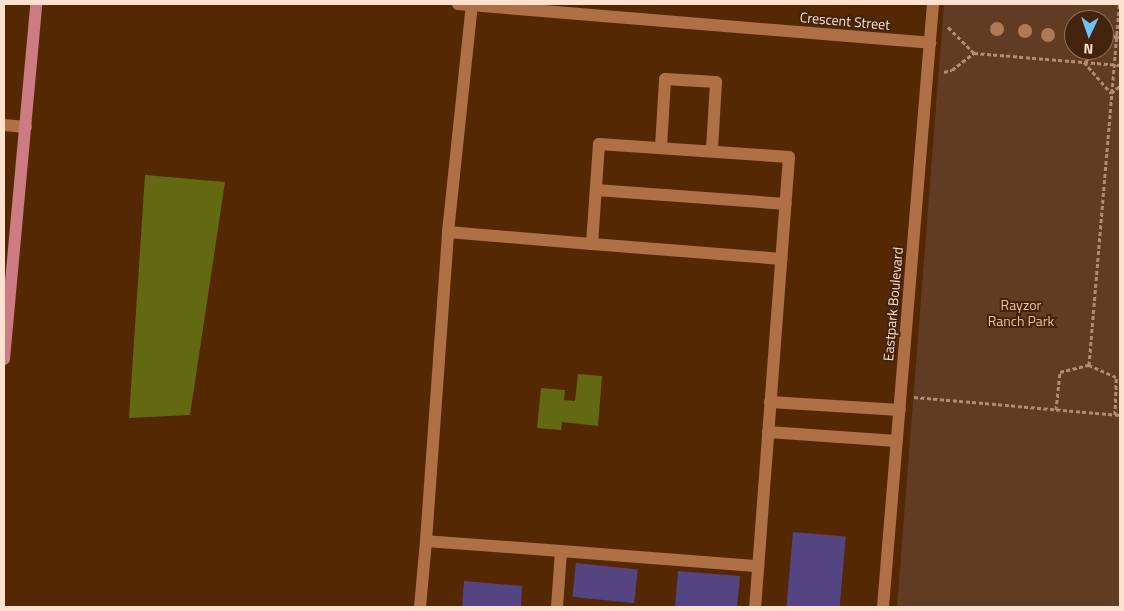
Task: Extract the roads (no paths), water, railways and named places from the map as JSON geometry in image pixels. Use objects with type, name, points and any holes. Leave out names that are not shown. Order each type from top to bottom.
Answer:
[{"type":"main road","points":[[4,359],[36,4]]},
{"type":"street","name":"Crescent Street","points":[[458,4],[930,43]]},
{"type":"street","points":[[420,607],[448,232],[472,4]]},
{"type":"street","name":"Eastpark Boulevard","points":[[883,607],[933,4]]},
{"type":"street","points":[[661,147],[665,79],[716,82],[712,150]]},
{"type":"street","points":[[4,125],[26,127]]},
{"type":"street","points":[[592,244],[600,144],[712,150],[789,157],[755,607]]},
{"type":"street","points":[[596,190],[786,204]]},
{"type":"street","points":[[448,232],[781,259]]},
{"type":"street","points":[[770,402],[900,410]]},
{"type":"street","points":[[768,432],[897,441]]},
{"type":"street","points":[[426,541],[758,566]]},
{"type":"street","points":[[557,607],[561,552]]},
{"type":"park label","name":"Rayzor Ranch Park","points":[[1021,314]]}]
